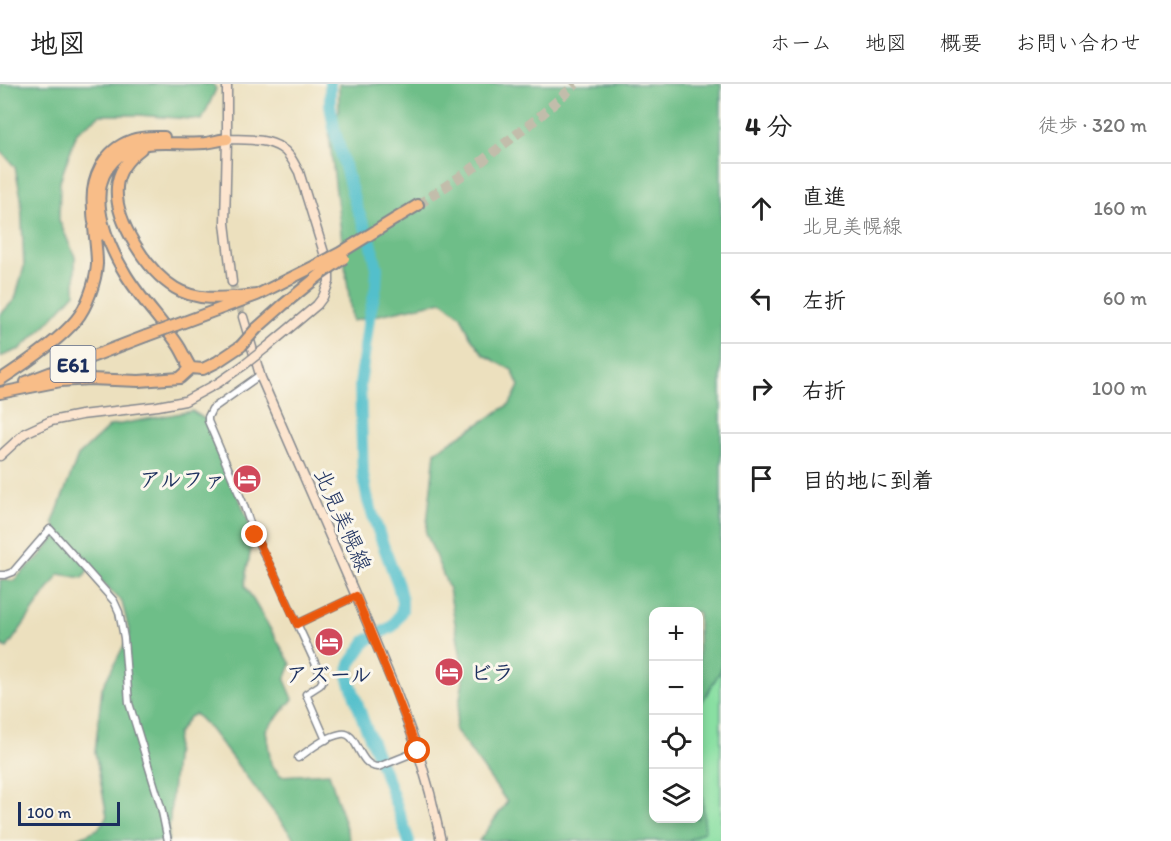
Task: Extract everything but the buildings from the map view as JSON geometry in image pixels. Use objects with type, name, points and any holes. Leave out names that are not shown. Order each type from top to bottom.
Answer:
[{"type":"highway","points":[[0,380],[66,332],[78,318],[89,297],[97,266],[92,197],[94,182],[103,162],[117,147],[142,137],[204,135],[227,139]]},
{"type":"highway","points":[[191,368],[180,348],[126,274],[102,221],[99,202],[100,189],[104,174],[111,165],[122,154],[134,148],[169,143],[205,143],[227,139]]},
{"type":"highway","points":[[146,145],[132,155],[124,166],[117,184],[117,198],[123,220],[147,262],[161,277],[176,288],[194,296],[212,298],[257,296]]},
{"type":"highway","name":"E61","points":[[0,393],[257,296],[318,270],[340,253],[414,207]]},
{"type":"highway","points":[[94,220],[119,274],[147,315],[191,368],[203,369],[241,346],[318,270]]},
{"type":"highway","points":[[0,393],[60,381],[89,379],[139,381],[180,378],[191,368]]},
{"type":"main road","points":[[226,84],[225,223],[232,282]]},
{"type":"main road","points":[[0,456],[25,433],[51,421],[185,401],[218,383],[244,365],[317,305],[327,289],[329,269],[292,159],[282,148],[267,142],[227,139]]},
{"type":"main road","name":"北見美幌線","points":[[243,317],[260,375],[376,643],[418,751],[441,841]]},
{"type":"street","points":[[260,375],[212,409],[208,421],[255,535],[323,680],[320,685],[306,694],[326,740]]},
{"type":"street","points":[[0,575],[13,572],[50,529],[114,601],[119,612],[124,638],[129,703],[161,807],[168,841]]},
{"type":"street","points":[[297,624],[356,596]]},
{"type":"street","points":[[298,758],[326,740],[342,734],[347,734],[351,738],[367,764],[372,766],[378,767],[418,751]]},
{"type":"green space","points":[[0,84],[213,84],[216,89],[202,120],[138,115],[100,115],[77,132],[60,181],[59,220],[75,257],[75,293],[20,349],[0,357],[0,315],[15,299],[24,267],[21,197],[15,167],[0,152]]},
{"type":"green space","points":[[339,84],[721,84],[721,670],[703,700],[703,607],[649,607],[649,823],[703,823],[703,804],[705,831],[687,841],[479,841],[507,802],[455,729],[464,674],[449,589],[426,533],[435,452],[510,404],[519,386],[512,370],[484,355],[470,336],[461,316],[442,301],[352,321],[329,135],[339,110]]},
{"type":"green space","points":[[192,411],[208,421],[254,535],[245,586],[291,664],[285,680],[293,699],[266,730],[271,764],[281,776],[329,773],[350,841],[296,841],[209,728],[195,714],[189,717],[177,734],[168,841],[72,841],[98,829],[107,816],[95,752],[102,688],[130,634],[122,602],[89,568],[83,578],[59,574],[7,648],[0,644],[0,580],[13,581],[39,557],[58,534],[53,522],[78,456],[110,426]]},
{"type":"green space","points":[[721,606],[721,841],[657,841],[689,823],[703,823],[703,618]]},
{"type":"waterway","points":[[330,84],[330,104],[334,128],[356,206],[371,242],[377,268],[360,385],[363,475],[368,501],[402,601],[402,610],[393,626],[366,641],[350,664],[348,676],[409,841]]},
{"type":"tunnel","points":[[418,205],[473,168],[539,117],[576,84]]},
{"type":"tunnel","points":[[232,282],[243,317]]},
{"type":"place","name":"アルファ","points":[[247,479]]},
{"type":"place","name":"アズール","points":[[329,642]]},
{"type":"place","name":"ビラ","points":[[449,672]]},
{"type":"route","points":[[255,535],[297,624],[356,596],[418,751]]}]
